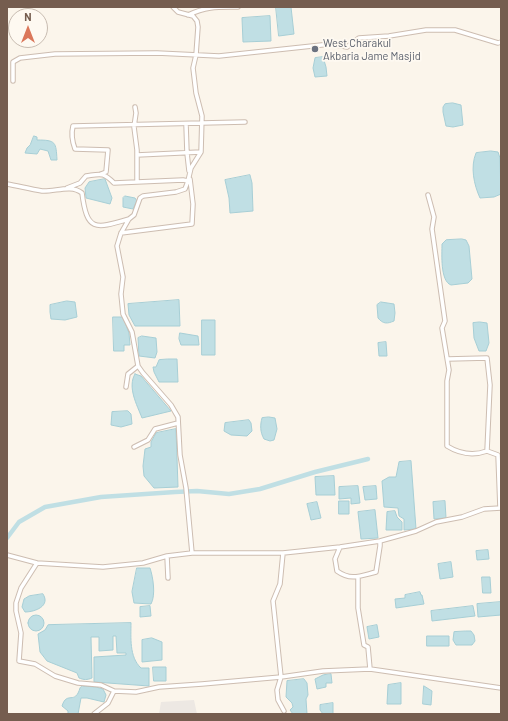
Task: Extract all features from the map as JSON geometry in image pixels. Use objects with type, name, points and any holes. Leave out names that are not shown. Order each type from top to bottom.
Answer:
[{"type":"street","points":[[173,7],[178,12],[193,16],[197,21],[198,38],[193,68],[196,93],[202,116],[201,152],[191,168],[185,189],[176,192],[143,196],[140,198],[134,215],[129,219],[121,233],[117,246],[123,277],[121,294],[124,314],[132,332],[138,366],[172,405],[178,417],[180,455],[187,494],[192,552]]},
{"type":"street","points":[[188,15],[200,9],[238,7]]},
{"type":"street","points":[[13,81],[13,62],[20,58],[55,54],[157,53],[230,56],[284,48],[331,44],[347,47],[359,38],[389,36],[426,30],[454,30],[501,42]]},
{"type":"street","points":[[135,106],[137,182]]},
{"type":"street","points":[[62,189],[80,183],[86,176],[106,172],[108,150],[75,149],[72,143],[73,126],[245,122]]},
{"type":"street","points":[[121,233],[192,224],[193,204],[187,153],[186,124]]},
{"type":"street","points":[[137,155],[201,152]]},
{"type":"street","points":[[101,174],[106,176],[114,183],[188,181]]},
{"type":"street","points":[[7,184],[43,191],[75,189],[82,194],[87,217],[92,224],[102,226],[129,219]]},
{"type":"street","points":[[7,555],[37,563],[103,567],[143,563],[167,556],[192,552],[283,553],[380,541],[416,531],[436,522],[462,517],[484,509],[500,508],[498,455],[487,451],[476,454],[456,451],[447,446],[447,381],[450,370],[442,328],[445,321],[432,229],[434,216],[428,195]]},
{"type":"street","points":[[448,360],[487,358],[490,385],[487,451]]},
{"type":"street","points":[[126,387],[128,374],[138,366]]},
{"type":"street","points":[[134,447],[148,440],[155,429],[178,423]]},
{"type":"street","points":[[340,547],[335,559],[336,571],[345,576],[358,577],[376,572],[380,541]]},
{"type":"street","points":[[283,553],[280,584],[273,601],[281,677],[277,690],[278,700],[284,711]]},
{"type":"street","points":[[167,556],[168,578]]},
{"type":"street","points":[[37,563],[21,588],[16,602],[16,612],[21,633],[19,661],[35,664],[55,676],[78,683],[101,685],[114,691],[136,692],[159,687],[281,677],[323,671],[370,669],[501,688]]},
{"type":"street","points":[[358,577],[358,608],[364,645],[368,647],[370,669]]},
{"type":"street","points":[[94,714],[108,703],[114,691]]},
{"type":"shaded area","points":[[194,700],[197,714],[159,714],[161,702]]},
{"type":"water","points":[[276,7],[291,7],[294,34],[279,36]]},
{"type":"water","points":[[270,16],[271,41],[243,42],[242,18]]},
{"type":"water","points":[[323,57],[327,76],[315,77],[313,68],[315,58]]},
{"type":"water","points":[[453,103],[461,105],[463,125],[453,127],[446,126],[443,107],[445,104]]},
{"type":"water","points":[[34,136],[37,137],[37,140],[54,143],[57,160],[51,160],[48,151],[40,149],[37,154],[25,153]]},
{"type":"water","points":[[491,151],[498,152],[500,158],[501,194],[494,197],[480,198],[476,187],[473,170],[474,158],[476,153]]},
{"type":"water","points":[[250,175],[252,183],[253,211],[230,213],[229,198],[225,180]]},
{"type":"water","points":[[105,179],[112,198],[110,204],[86,198],[85,188],[89,182]]},
{"type":"water","points":[[125,196],[135,198],[137,201],[133,209],[123,207],[123,198]]},
{"type":"water","points":[[446,240],[466,240],[469,246],[472,279],[468,283],[451,285],[447,282],[443,273],[442,244]]},
{"type":"water","points":[[179,300],[180,326],[135,326],[129,315],[128,304]]},
{"type":"water","points":[[67,301],[75,302],[77,317],[65,320],[51,319],[50,305]]},
{"type":"water","points":[[381,302],[394,304],[394,321],[385,323],[378,318],[377,305]]},
{"type":"water","points":[[113,317],[123,317],[129,333],[130,345],[124,345],[124,351],[114,351]]},
{"type":"water","points":[[202,320],[215,320],[215,355],[202,355]]},
{"type":"water","points":[[473,323],[487,323],[489,343],[486,351],[479,351],[474,338]]},
{"type":"water","points":[[180,333],[198,336],[199,345],[181,345],[179,339]]},
{"type":"water","points":[[142,336],[156,338],[157,352],[155,358],[139,356],[138,338]]},
{"type":"water","points":[[386,342],[387,356],[379,356],[378,343]]},
{"type":"water","points":[[177,359],[178,382],[159,382],[154,372],[153,367],[156,367],[159,360]]},
{"type":"water","points":[[135,374],[141,376],[171,411],[142,418],[135,402],[132,390]]},
{"type":"water","points":[[128,411],[131,414],[132,424],[121,427],[111,425],[112,412]]},
{"type":"water","points":[[262,418],[275,418],[277,429],[274,440],[270,441],[264,439],[261,428]]},
{"type":"water","points":[[249,420],[252,431],[247,436],[231,435],[224,431],[225,423]]},
{"type":"water","points":[[176,429],[178,487],[154,488],[144,476],[143,466],[145,449],[151,447],[151,442],[156,433]]},
{"type":"water","points":[[411,461],[416,529],[404,530],[404,519],[399,516],[398,508],[384,507],[382,481],[389,477],[396,477],[399,462]]},
{"type":"water","points":[[334,476],[335,495],[316,495],[315,477]]},
{"type":"water","points":[[358,486],[360,503],[351,504],[351,498],[339,499],[339,487]]},
{"type":"water","points":[[376,486],[377,499],[365,500],[363,487]]},
{"type":"water","points":[[339,501],[349,501],[349,514],[339,514]]},
{"type":"water","points":[[445,501],[446,518],[434,519],[433,502]]},
{"type":"water","points":[[317,502],[321,518],[311,520],[307,504]]},
{"type":"water","points":[[375,510],[378,538],[361,539],[358,512]]},
{"type":"water","points":[[395,511],[397,517],[402,522],[402,530],[386,530],[387,512]]},
{"type":"water","points":[[488,550],[489,559],[477,560],[476,551]]},
{"type":"water","points":[[451,562],[453,577],[440,579],[438,564]]},
{"type":"water","points":[[137,568],[150,568],[154,591],[151,604],[134,603],[132,592]]},
{"type":"water","points":[[482,577],[490,577],[491,593],[483,593]]},
{"type":"water","points":[[420,592],[424,604],[396,608],[395,599],[405,598],[405,595]]},
{"type":"water","points":[[43,594],[45,602],[41,608],[25,612],[22,607],[24,599],[29,596]]},
{"type":"water","points":[[501,602],[501,615],[478,617],[477,604]]},
{"type":"water","points":[[150,606],[151,616],[140,617],[140,607]]},
{"type":"water","points":[[473,606],[475,616],[432,621],[431,611]]},
{"type":"water","points":[[36,615],[42,617],[44,623],[42,629],[36,631],[30,629],[28,623],[30,617]]},
{"type":"water","points":[[131,623],[131,640],[134,658],[141,668],[149,668],[149,686],[94,682],[94,657],[126,655],[126,653],[117,653],[116,636],[113,636],[113,650],[99,651],[99,637],[91,637],[92,678],[89,679],[79,678],[77,673],[47,661],[40,652],[38,634],[45,630],[48,625]]},
{"type":"water","points":[[377,625],[379,637],[369,639],[367,627]]},
{"type":"water","points":[[471,631],[474,635],[475,641],[472,645],[456,645],[453,640],[454,632]]},
{"type":"water","points":[[427,636],[449,636],[449,646],[427,646]]},
{"type":"water","points":[[152,638],[162,642],[162,660],[142,662],[142,640]]},
{"type":"water","points":[[153,667],[166,667],[166,681],[154,681]]},
{"type":"water","points":[[331,674],[332,683],[326,683],[326,687],[317,689],[315,679],[323,675]]},
{"type":"water","points":[[304,679],[307,683],[307,714],[293,714],[290,710],[293,707],[292,703],[286,697],[287,681]]},
{"type":"water","points":[[401,683],[401,704],[387,704],[388,685]]},
{"type":"water","points":[[83,686],[103,689],[106,695],[104,702],[81,698],[78,714],[68,714],[68,711],[62,706],[64,701],[76,696],[80,688]]},
{"type":"water","points":[[424,686],[432,691],[431,705],[423,704]]},
{"type":"water","points":[[333,703],[333,714],[323,714],[320,710],[320,705]]},
{"type":"waterway","points":[[7,538],[19,522],[45,507],[101,497],[197,491],[229,494],[260,489],[315,472],[368,459]]},
{"type":"place","name":"West Charakul Akbaria Jame Masjid","points":[[315,49]]}]
